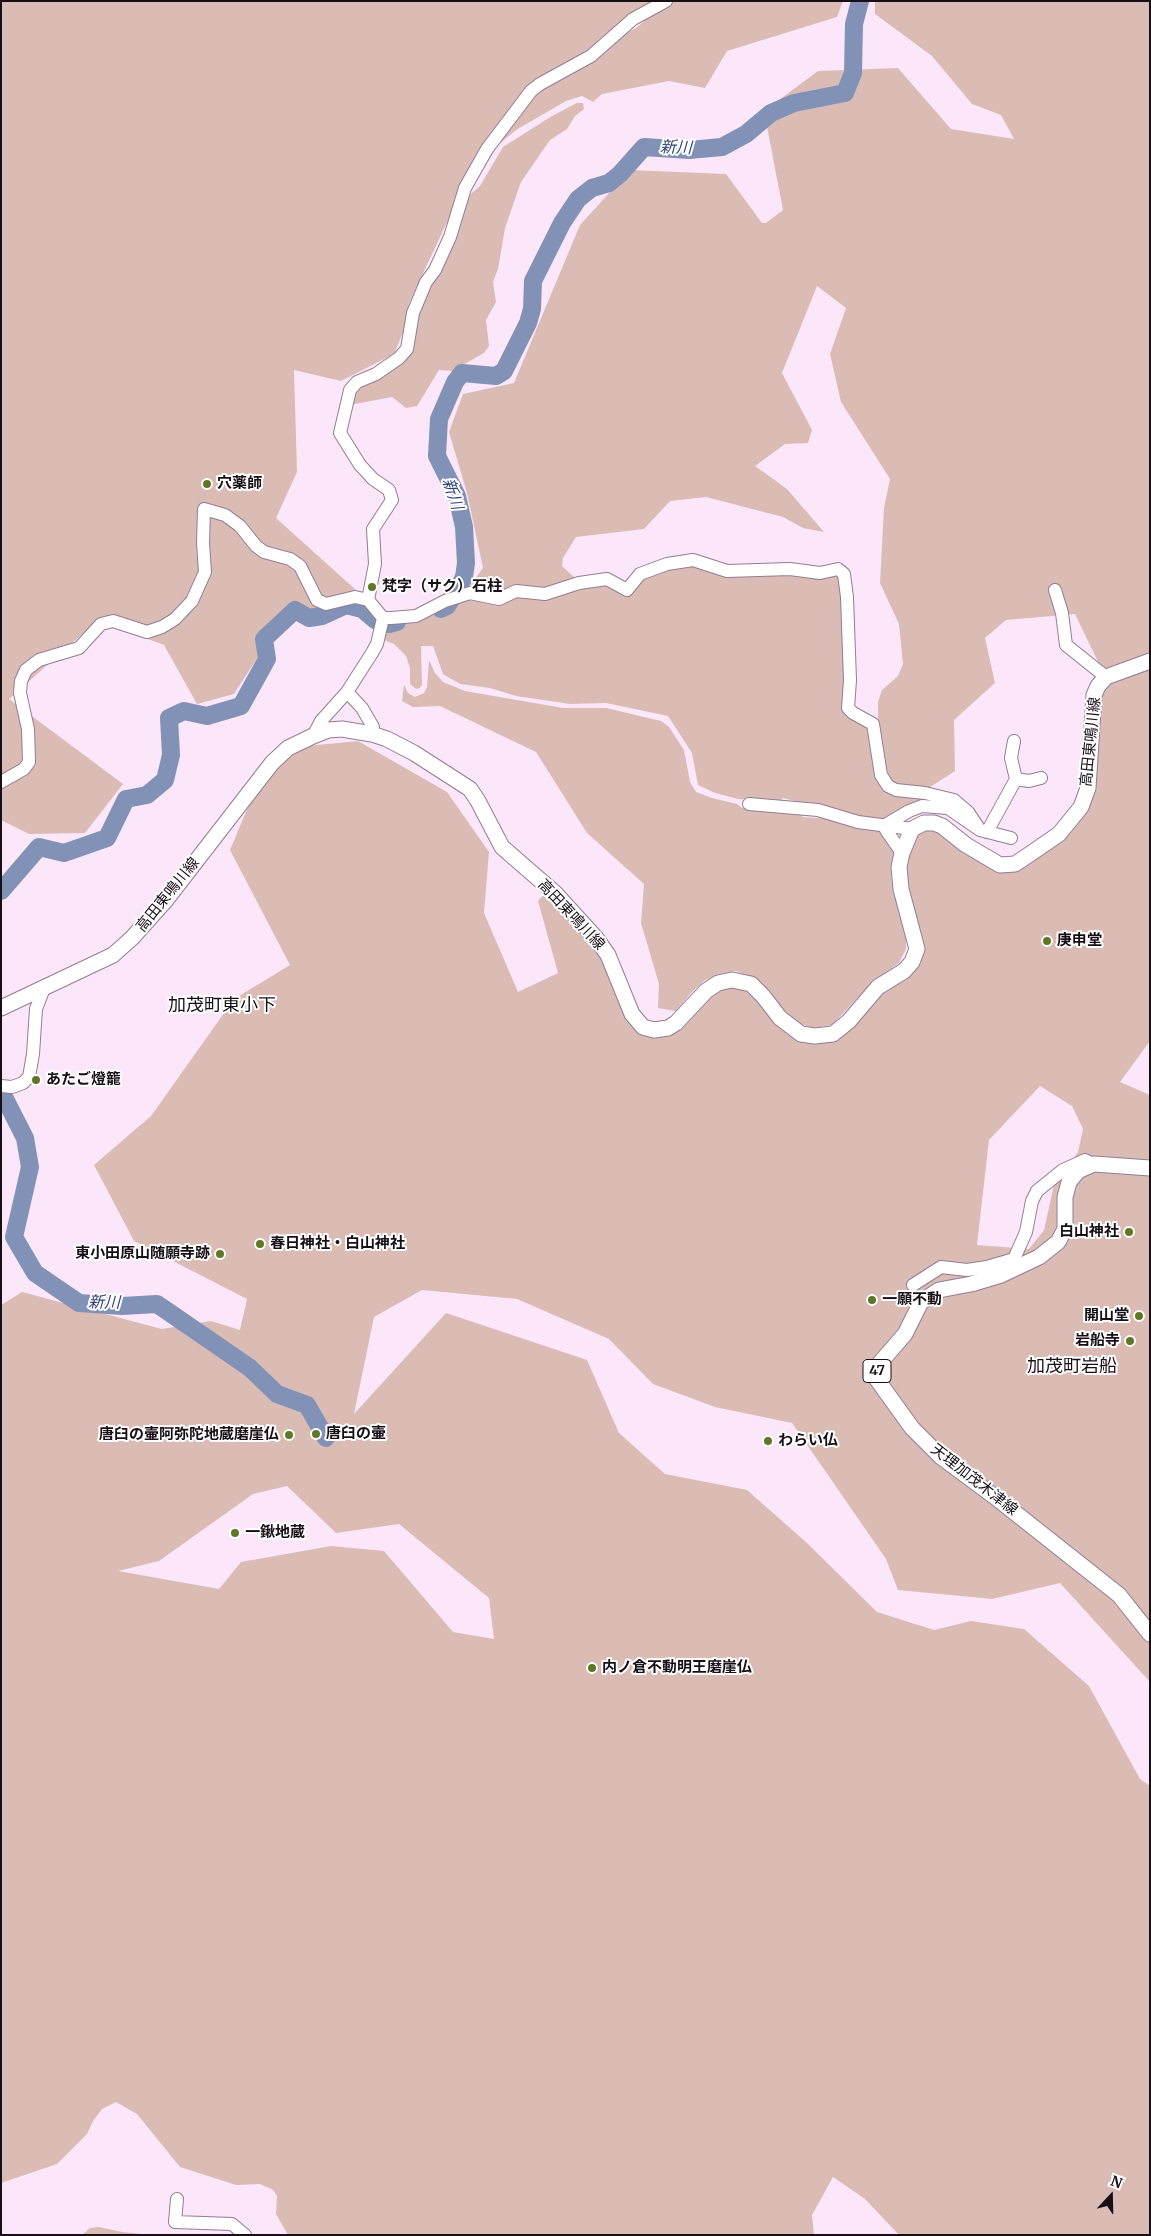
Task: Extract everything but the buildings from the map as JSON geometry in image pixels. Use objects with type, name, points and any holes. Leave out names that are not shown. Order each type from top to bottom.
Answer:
[{"type":"main road","name":"高田東鳴川線","points":[[1,1008],[113,955],[132,938],[166,900],[272,763],[288,748],[328,730],[342,729],[372,734],[414,753],[470,789],[478,801],[496,840],[556,894],[596,938],[608,955],[632,1014],[643,1027],[654,1030],[672,1025],[706,991],[718,983],[732,980],[752,984],[780,1018],[802,1034],[815,1036],[834,1034],[849,1021],[878,987],[904,970],[912,962],[917,950],[900,889],[899,867],[902,853],[912,829],[924,823],[934,823],[942,826],[966,845],[1000,865],[1015,864],[1059,834],[1081,807],[1088,788],[1094,695],[1098,686],[1106,677],[1150,661]]},
{"type":"main road","points":[[1094,1164],[1150,1168]]},
{"type":"main road","name":"天理加茂木津線","points":[[1094,1164],[1078,1171],[1069,1182],[1065,1197],[1066,1229],[1058,1242],[1039,1257],[1000,1275],[971,1284],[939,1290],[921,1302],[905,1334],[879,1364],[876,1378],[912,1428],[940,1457],[999,1500],[1119,1595],[1150,1634]]},
{"type":"street","points":[[368,600],[375,564],[373,529],[392,500],[389,490],[373,479],[360,465],[340,433],[350,390],[357,382],[376,374],[398,358],[406,349],[414,313],[426,282],[450,237],[466,188],[487,149],[531,91],[540,84],[591,56],[632,19],[666,1]]},
{"type":"street","points":[[1,782],[24,769],[29,762],[28,728],[20,693],[21,681],[26,670],[38,660],[79,648],[101,624],[113,621],[146,632],[162,627],[174,620],[192,601],[205,572],[203,543],[204,509],[225,515],[240,526],[256,546],[264,552],[290,559],[300,566],[317,600],[326,604],[355,597],[368,600],[384,618]]},
{"type":"street","points":[[384,618],[416,616],[470,593],[498,599],[516,591],[544,594],[579,582],[607,579],[627,590],[640,574],[667,564],[693,560],[727,571],[790,569],[820,573],[838,569],[844,574],[847,597],[850,680],[848,708],[853,713],[873,724],[881,775],[888,786],[896,790],[954,800],[968,812],[983,831]]},
{"type":"street","points":[[1055,590],[1062,613],[1066,646],[1106,677]]},
{"type":"street","points":[[313,736],[321,721],[347,692],[372,653],[384,618]]},
{"type":"street","points":[[347,692],[362,708],[373,727],[372,734]]},
{"type":"street","points":[[983,831],[1016,779],[1011,758],[1014,741]]},
{"type":"street","points":[[1016,779],[1029,781],[1041,778]]},
{"type":"street","points":[[749,804],[818,810],[858,822],[887,824],[912,829]]},
{"type":"street","points":[[902,853],[886,830],[887,824],[908,811],[934,806],[948,808],[983,831],[1011,838]]},
{"type":"street","points":[[5,1087],[23,1083],[29,1077],[33,1054],[36,1009],[44,988]]},
{"type":"street","points":[[912,1285],[941,1267],[967,1270],[987,1268],[1014,1259],[1026,1232],[1032,1201],[1037,1191],[1063,1170],[1085,1160],[1094,1164]]},
{"type":"street","points":[[177,2199],[175,2222],[232,2224],[245,2235]]},
{"type":"shaded area","points":[[1,1],[661,1],[572,62],[539,78],[465,184],[409,303],[404,330],[394,354],[341,381],[294,370],[297,472],[276,518],[356,590],[317,618],[292,604],[234,694],[197,704],[164,645],[98,620],[9,699],[123,784],[85,833],[29,834],[1,820]]},
{"type":"shaded area","points":[[669,1],[843,1],[837,17],[727,51],[705,88],[669,81],[602,94],[593,102],[582,96],[566,101],[516,130],[498,145],[478,178],[470,187],[495,141],[531,96],[609,42],[636,28]]},
{"type":"shaded area","points":[[875,1],[1150,1],[1150,655],[1103,672],[1075,614],[1006,620],[985,638],[995,683],[954,720],[955,771],[927,789],[895,785],[889,782],[878,741],[878,702],[882,690],[898,676],[903,664],[899,624],[880,583],[884,508],[890,479],[841,402],[830,354],[846,308],[817,286],[782,373],[812,430],[808,443],[785,444],[755,466],[787,489],[824,532],[803,528],[783,517],[706,497],[670,501],[644,529],[576,537],[563,558],[562,566],[576,579],[547,590],[518,587],[490,593],[466,591],[483,568],[467,493],[449,432],[463,394],[514,383],[580,225],[630,170],[726,174],[762,223],[766,223],[783,210],[764,111],[818,71],[898,68],[951,129],[1014,139],[1001,115],[972,104],[932,56],[875,14]]},
{"type":"shaded area","points":[[577,103],[583,103],[584,109],[575,116],[567,129],[550,140],[521,182],[505,228],[498,269],[493,282],[496,302],[486,320],[489,346],[484,353],[452,371],[439,370],[417,406],[406,408],[392,397],[350,405],[353,390],[400,362],[465,199],[480,186],[503,147],[552,116]]},
{"type":"shaded area","points":[[675,563],[837,572],[843,588],[845,712],[868,727],[881,783],[946,804],[887,820],[846,815],[783,798],[779,802],[738,799],[715,793],[698,785],[692,753],[668,716],[606,703],[570,704],[516,696],[490,688],[460,684],[443,674],[433,646],[421,646],[422,685],[416,689],[410,684],[410,668],[406,656],[394,644],[381,639],[387,621],[468,596],[518,596],[607,583],[623,593],[643,576]]},
{"type":"shaded area","points":[[429,660],[435,673],[443,682],[465,691],[563,708],[606,708],[661,721],[669,727],[684,750],[690,782],[696,792],[712,798],[737,804],[742,808],[749,806],[805,811],[802,817],[835,819],[878,826],[894,848],[891,877],[906,934],[906,949],[899,963],[868,987],[832,1025],[813,1028],[795,1022],[757,980],[736,971],[718,974],[704,981],[676,1011],[658,1008],[659,984],[641,923],[644,884],[587,833],[536,752],[440,706],[413,707],[402,701],[404,685],[408,693],[415,697],[424,693],[427,687]]},
{"type":"shaded area","points":[[1150,668],[1150,1041],[1120,1082],[1150,1095],[1150,1682],[1060,1583],[992,1599],[898,1590],[886,1559],[792,1423],[715,1407],[653,1384],[609,1339],[517,1299],[422,1290],[374,1317],[354,1414],[446,1313],[587,1360],[619,1433],[665,1474],[747,1490],[807,1543],[877,1612],[934,1630],[971,1621],[1024,1629],[1089,1686],[1140,1779],[1150,1786],[1150,2235],[899,2235],[865,2199],[833,2177],[812,2215],[814,2235],[288,2235],[276,2214],[277,2196],[273,2190],[260,2184],[236,2185],[180,2167],[137,2114],[116,2102],[102,2109],[93,2121],[87,2134],[57,2164],[1,2183],[1,1305],[22,1292],[162,1329],[211,1321],[240,1330],[247,1299],[134,1241],[94,1165],[151,1116],[234,999],[290,965],[230,850],[250,802],[277,767],[292,754],[307,746],[358,741],[447,792],[489,852],[484,913],[518,992],[558,973],[538,901],[545,893],[591,942],[654,1037],[721,989],[732,986],[748,989],[775,1023],[788,1034],[799,1040],[815,1043],[870,1004],[924,951],[922,937],[907,888],[906,867],[908,854],[917,834],[933,829],[1017,870],[1095,790],[1101,697],[1104,689],[1110,683]],"holes":[[[1040,1086],[1072,1106],[1083,1129],[1078,1152],[1054,1185],[1044,1230],[1029,1249],[977,1245],[989,1140]],[[287,1486],[336,1533],[399,1524],[489,1598],[494,1639],[453,1632],[384,1551],[331,1546],[241,1562],[219,1589],[118,1571],[159,1561],[253,1494]]]},
{"type":"shaded area","points":[[99,2227],[151,2235],[82,2235],[90,2228]]},
{"type":"waterway","name":"新川","points":[[441,609],[447,606],[457,590],[464,577],[466,563],[464,527],[457,496],[437,456],[439,419],[455,382],[462,373],[496,376],[504,371],[528,323],[532,309],[533,281],[562,223],[578,199],[592,188],[609,183],[620,174],[644,147],[689,150],[722,147],[746,134],[771,113],[794,103],[845,93],[853,73],[854,24],[860,1]]},
{"type":"waterway","name":"新川","points":[[1,891],[39,847],[64,853],[107,838],[126,799],[147,795],[165,780],[171,755],[169,718],[184,711],[207,716],[241,706],[267,659],[264,639],[295,610],[309,618],[322,616],[346,605],[362,609],[375,620],[389,624],[397,622]]},
{"type":"waterway","name":"新川","points":[[1,1091],[25,1138],[30,1167],[14,1237],[35,1273],[79,1303],[122,1306],[157,1304],[250,1368],[277,1394],[307,1405],[326,1438]]},
{"type":"place","name":"穴薬師","points":[[207,484]]},
{"type":"place","name":"梵字（サク）石柱","points":[[372,587]]},
{"type":"place","name":"庚申堂","points":[[1047,941]]},
{"type":"place","name":"あたご燈籠","points":[[36,1080]]},
{"type":"place","name":"白山神社","points":[[1129,1232]]},
{"type":"place","name":"春日神社・白山神社","points":[[260,1244]]},
{"type":"place","name":"東小田原山随願寺跡","points":[[220,1254]]},
{"type":"place","name":"一願不動","points":[[872,1300]]},
{"type":"place","name":"開山堂","points":[[1139,1316]]},
{"type":"place","name":"岩船寺","points":[[1130,1341]]},
{"type":"place","name":"唐臼の壷","points":[[316,1434]]},
{"type":"place","name":"唐臼の壷阿弥陀地蔵磨崖仏","points":[[289,1435]]},
{"type":"place","name":"わらい仏","points":[[768,1441]]},
{"type":"place","name":"一鍬地蔵","points":[[235,1533]]},
{"type":"place","name":"内ノ倉不動明王磨崖仏","points":[[592,1668]]},
{"type":"district","name":"加茂町東小下","points":[[222,1006]]},
{"type":"district","name":"加茂町岩船","points":[[1072,1367]]}]
